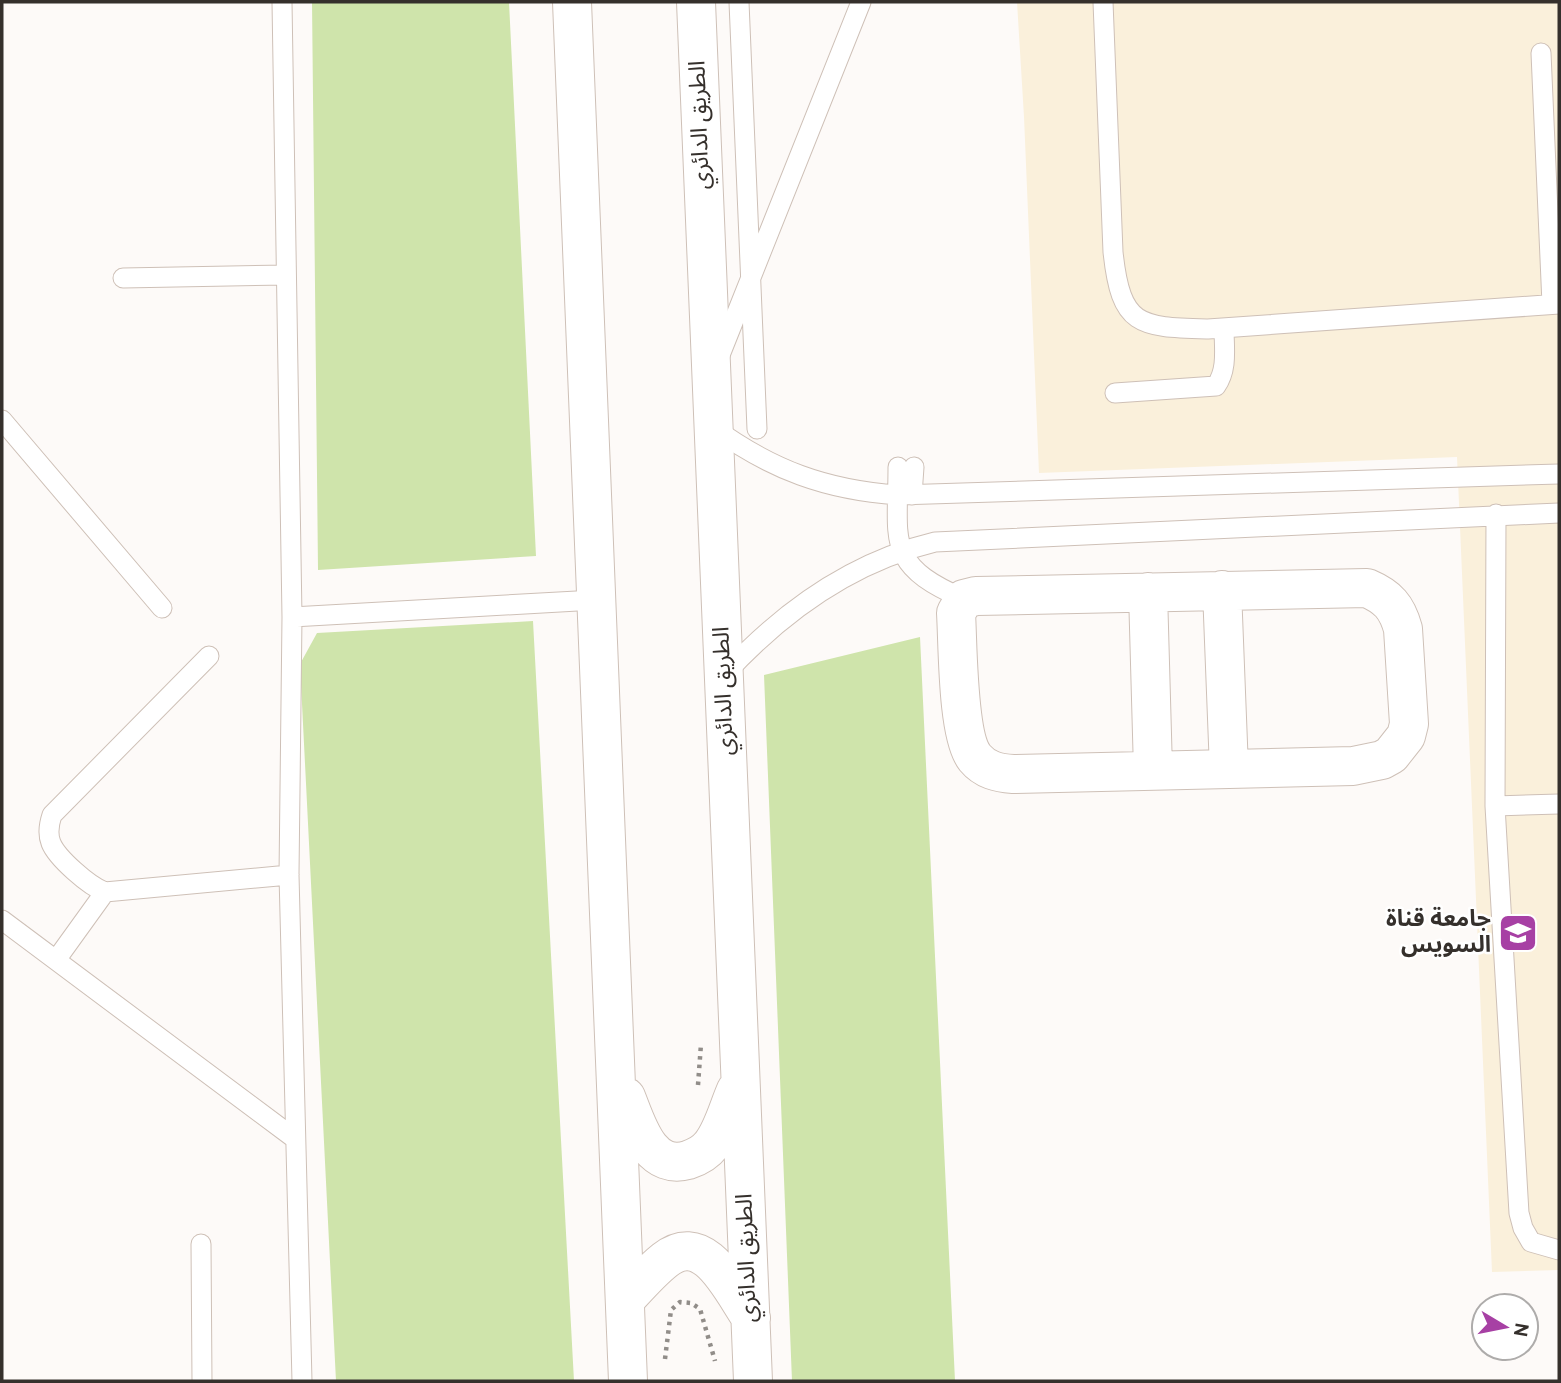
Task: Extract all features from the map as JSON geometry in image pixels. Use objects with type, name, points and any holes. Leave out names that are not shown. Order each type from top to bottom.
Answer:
[{"type":"main road","points":[[572,2],[628,1381]]},
{"type":"main road","name":"الطريق الدائري","points":[[696,2],[753,1381]]},
{"type":"main road","points":[[1367,588],[1380,593],[1391,602],[1404,629],[1409,724],[1399,746],[1391,755],[1373,764],[996,773],[973,756],[964,735],[956,613],[964,599],[976,596],[1367,588]]},
{"type":"main road","points":[[1222,590],[1229,769]]},
{"type":"main road","points":[[1147,592],[1153,771]]},
{"type":"main road","points":[[617,1076],[644,1142],[654,1153],[668,1160],[683,1161],[698,1157],[710,1147],[741,1078]]},
{"type":"main road","points":[[625,1299],[665,1260],[676,1253],[690,1250],[702,1254],[713,1263],[751,1318]]},
{"type":"lane","points":[[282,2],[292,617],[289,875],[302,1381]]},
{"type":"lane","points":[[739,2],[757,429]]},
{"type":"lane","points":[[710,379],[861,2]]},
{"type":"lane","points":[[1103,2],[1115,276],[1123,300],[1134,317],[1159,328],[1224,328],[1556,304],[1541,53]]},
{"type":"lane","points":[[123,278],[286,275]]},
{"type":"lane","points":[[1115,393],[1216,386],[1223,376],[1225,363],[1224,328]]},
{"type":"lane","points":[[2,420],[162,608]]},
{"type":"lane","points":[[714,428],[741,447],[800,477],[865,493],[905,495],[1559,474]]},
{"type":"lane","points":[[906,467],[905,495],[896,523],[902,550],[908,563],[920,577],[964,599]]},
{"type":"lane","points":[[724,674],[762,635],[822,589],[902,550],[935,542],[1559,513]]},
{"type":"lane","points":[[1496,514],[1495,806],[1519,1213],[1531,1242],[1559,1250]]},
{"type":"lane","points":[[292,617],[595,600]]},
{"type":"lane","points":[[209,656],[52,815],[48,834],[56,852],[88,883],[105,892],[289,875]]},
{"type":"lane","points":[[1495,806],[1559,804]]},
{"type":"lane","points":[[56,960],[105,892]]},
{"type":"lane","points":[[2,920],[294,1138]]},
{"type":"lane","points":[[201,1244],[202,1381]]},
{"type":"path","points":[[698,1090],[702,1041]]},
{"type":"path","points":[[664,1369],[671,1310],[680,1302],[691,1303],[700,1309],[716,1367]]},
{"type":"shaded area","name":"جامعة قناة السويس","points":[[1017,2],[1559,2],[1559,1270],[1492,1272],[1457,457],[1039,473]]},
{"type":"green space","points":[[312,2],[509,2],[536,556],[318,570]]},
{"type":"green space","points":[[533,621],[574,1381],[336,1381],[300,664],[317,633]]},
{"type":"green space","points":[[920,637],[955,1381],[792,1381],[764,675]]},
{"type":"place","name":"جامعة قناة السويس","points":[[1518,933]]}]
